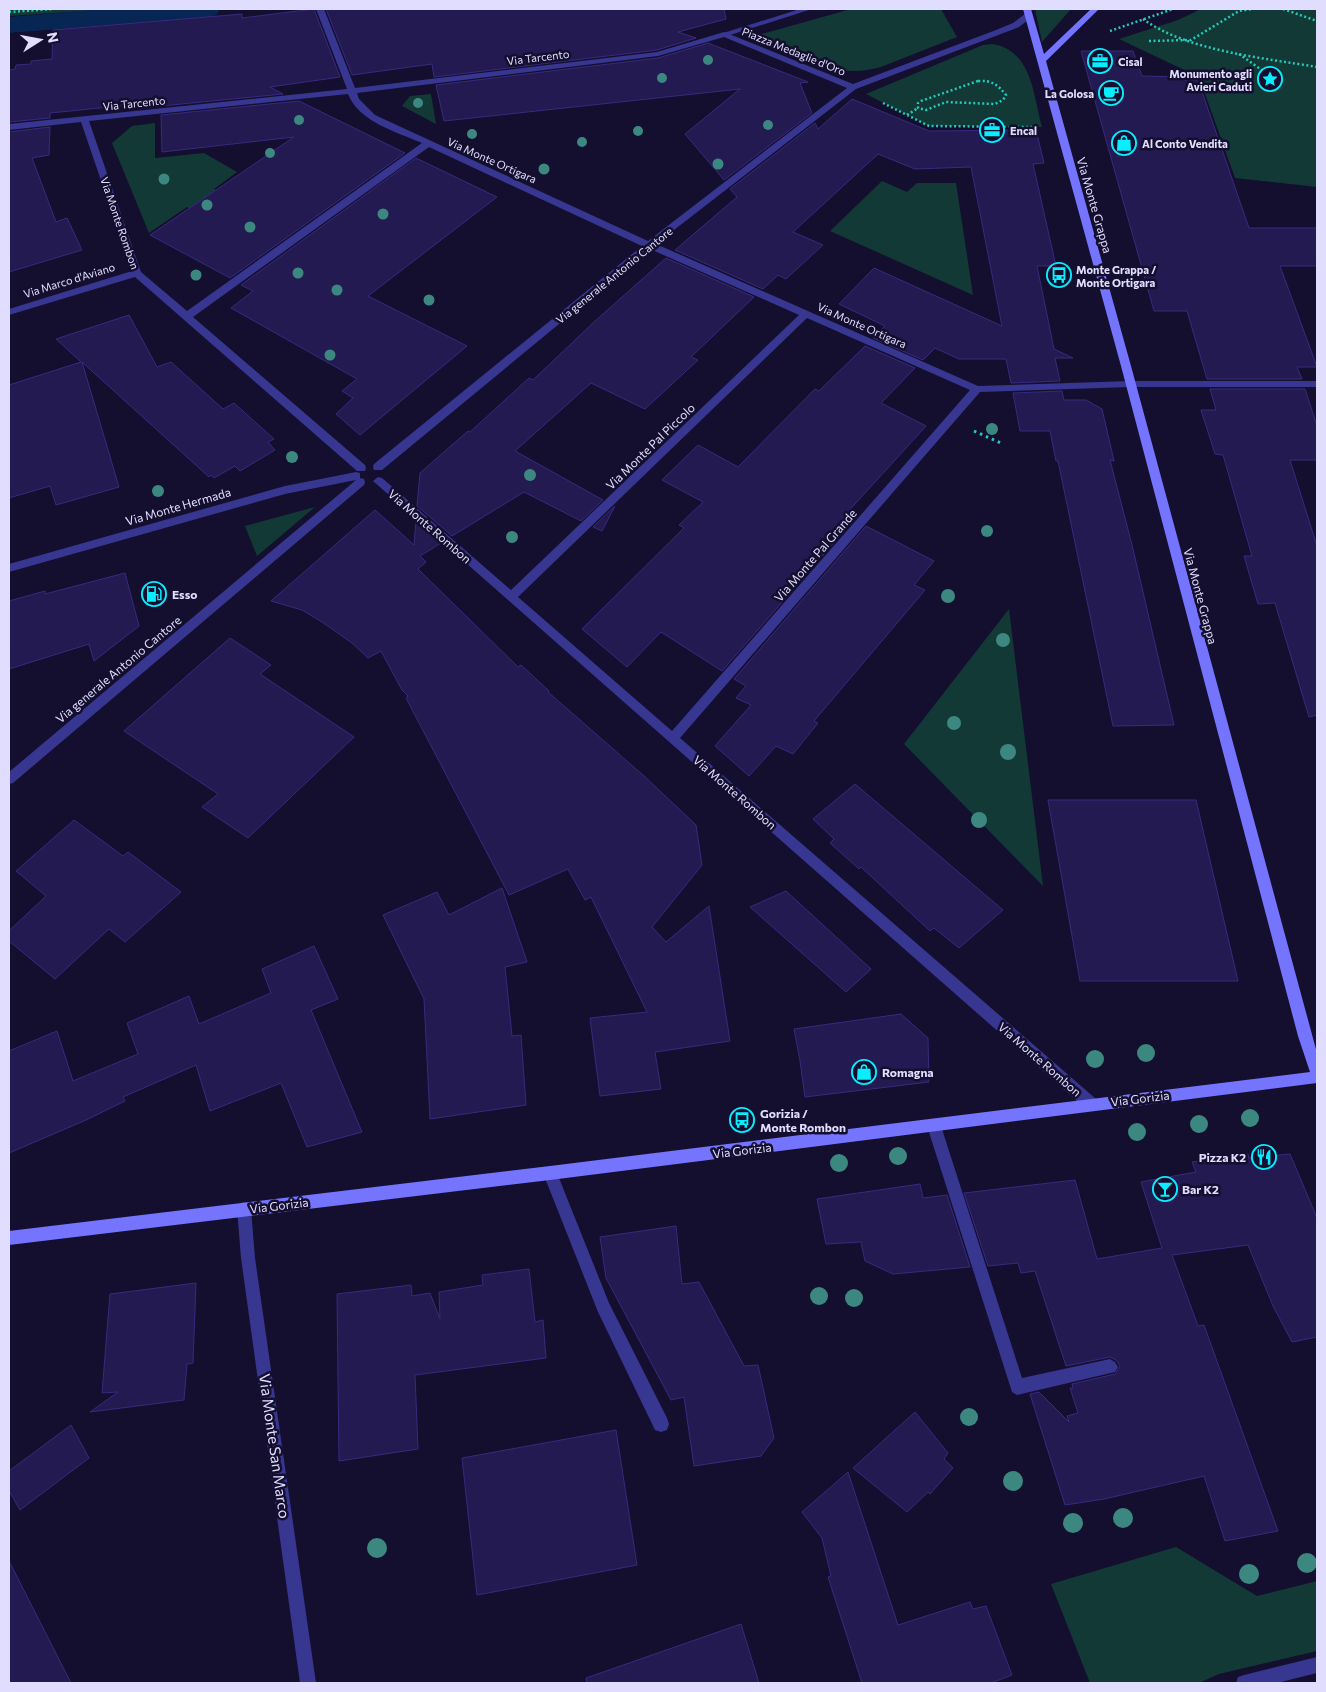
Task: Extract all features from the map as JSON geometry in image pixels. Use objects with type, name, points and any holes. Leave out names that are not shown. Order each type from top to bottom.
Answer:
[{"type":"street","points":[[320,9],[352,91]]},
{"type":"street","name":"Piazza Medaglie d'Oro","points":[[724,34],[808,9]]},
{"type":"street","points":[[1041,61],[1094,9]]},
{"type":"street","name":"Piazza Medaglie d'Oro","points":[[724,34],[853,88],[999,32],[1028,12],[1060,127]]},
{"type":"street","name":"Via Tarcento","points":[[9,127],[352,91],[658,54],[724,34]]},
{"type":"street","name":"Via generale Antonio Cantore","points":[[378,467],[650,245],[853,88]]},
{"type":"street","name":"Via Monte Ortigara","points":[[352,91],[355,100],[372,117],[427,144],[650,245],[977,389],[1131,384],[1317,384]]},
{"type":"street","name":"Via Monte Rombon","points":[[84,119],[137,273],[359,475]]},
{"type":"street","name":"Via Monte Grappa","points":[[1060,127],[1317,1075]]},
{"type":"street","name":"Via Monte Ortigara","points":[[186,317],[427,144]]},
{"type":"street","name":"Via Marco d'Aviano","points":[[9,312],[137,273]]},
{"type":"street","name":"Via Monte Pal Piccolo","points":[[510,597],[806,314]]},
{"type":"street","name":"Via Monte Pal Grande","points":[[673,738],[977,389]]},
{"type":"street","points":[[371,465],[378,467],[382,475],[378,481],[367,484],[359,475],[371,465]]},
{"type":"street","name":"Via generale Antonio Cantore","points":[[9,779],[359,475]]},
{"type":"street","name":"Via Monte Hermada","points":[[9,568],[285,490],[359,475]]},
{"type":"street","name":"Via Monte Rombon","points":[[378,481],[1091,1104]]},
{"type":"street","name":"Via Gorizia","points":[[9,1238],[550,1174],[934,1126],[1317,1075]]},
{"type":"street","points":[[934,1126],[1017,1387],[1110,1367]]},
{"type":"street","points":[[550,1174],[603,1307],[661,1424]]},
{"type":"street","name":"Via Monte San Marco","points":[[244,1209],[248,1258],[308,1683]]},
{"type":"street","points":[[1244,1683],[1317,1665]]},
{"type":"path","points":[[9,12],[54,9]]},
{"type":"path","points":[[1102,34],[1173,9]]},
{"type":"path","points":[[1149,41],[1192,40],[1239,10],[1252,9]]},
{"type":"path","points":[[1283,9],[1317,21]]},
{"type":"path","points":[[1143,19],[1154,27],[1212,49],[1317,67]]},
{"type":"path","points":[[1239,53],[1266,73]]},
{"type":"path","points":[[907,115],[918,108],[926,110],[946,102],[995,104],[1003,100],[1006,95],[997,84],[984,81],[972,82],[952,92],[923,100],[918,103],[918,108]]},
{"type":"path","name":"Piazza Medaglie d'Oro","points":[[853,88],[929,126],[1034,127]]},
{"type":"green space","points":[[9,9],[114,9],[9,16]]},
{"type":"green space","points":[[851,9],[941,9],[957,37],[881,67],[846,71],[813,64],[748,38]]},
{"type":"green space","points":[[1035,9],[1071,9],[1042,42]]},
{"type":"green space","points":[[1201,9],[1317,9],[1317,187],[1235,178],[1199,77],[1119,39],[1178,20]]},
{"type":"green space","points":[[992,44],[1005,48],[1023,64],[1033,88],[1042,127],[929,126],[866,94],[983,45]]},
{"type":"green space","points":[[431,94],[436,124],[402,106],[410,96]]},
{"type":"green space","points":[[155,123],[155,158],[204,153],[237,172],[214,189],[280,222],[253,242],[187,207],[149,233],[112,143],[132,126]]},
{"type":"green space","points":[[882,181],[907,192],[917,183],[956,183],[973,295],[830,231]]},
{"type":"green space","points":[[315,507],[257,556],[245,526]]},
{"type":"green space","points":[[1009,609],[1043,886],[904,744]]},
{"type":"green space","points":[[1176,1547],[1257,1596],[1317,1581],[1317,1651],[1219,1674],[1199,1683],[1090,1683],[1051,1584]]},
{"type":"building","points":[[314,9],[340,77],[270,87],[283,94],[161,106],[160,102],[50,113],[50,118],[9,122],[9,70],[15,69],[16,65],[31,64],[31,61],[52,59],[53,30],[242,14],[242,18]]},
{"type":"building","points":[[326,9],[724,9],[726,19],[678,32],[696,38],[657,50],[434,77],[432,64],[352,75]]},
{"type":"building","points":[[708,43],[808,82],[800,83],[812,113],[724,180],[685,134],[740,89],[444,121],[436,85],[658,58]]},
{"type":"building","points":[[1081,51],[1133,51],[1142,76],[1182,77],[1183,80],[1198,80],[1249,228],[1317,228],[1317,266],[1280,266],[1317,367],[1297,367],[1302,379],[1207,379],[1187,311],[1154,311]]},
{"type":"building","points":[[852,99],[929,131],[1036,130],[1044,163],[1033,164],[1056,266],[1037,266],[1054,349],[1073,358],[1055,358],[1060,381],[1011,383],[1006,359],[959,359],[935,348],[923,360],[873,338],[885,326],[839,304],[874,268],[1002,326],[971,167],[915,169],[878,154],[793,232],[823,245],[786,279],[778,275],[763,289],[675,250],[737,197],[730,189],[815,123],[818,129]]},
{"type":"building","points":[[299,101],[405,153],[230,278],[150,235],[294,137],[162,152],[161,115]]},
{"type":"building","points":[[50,127],[49,155],[32,158],[56,222],[67,218],[82,250],[9,272],[9,132]]},
{"type":"building","points":[[416,158],[497,197],[368,296],[467,346],[360,435],[336,414],[353,398],[342,391],[357,379],[231,308],[253,291],[241,285]]},
{"type":"building","points":[[666,258],[754,297],[691,357],[698,360],[645,409],[591,383],[515,451],[603,500],[581,521],[524,492],[452,536],[417,506],[420,473],[468,431],[470,432],[529,378],[533,380],[594,322]]},
{"type":"building","points":[[129,315],[157,367],[171,362],[223,409],[234,403],[274,439],[268,442],[275,450],[240,471],[235,466],[214,478],[211,475],[209,477],[82,362],[119,487],[56,505],[50,486],[9,498],[9,385],[81,362],[56,339]]},
{"type":"building","points":[[865,346],[915,368],[881,403],[926,426],[845,515],[854,520],[722,671],[661,632],[627,667],[582,629],[684,528],[679,525],[703,502],[662,480],[698,445],[738,467],[815,389],[819,391]]},
{"type":"building","points":[[1210,389],[1305,389],[1317,426],[1317,460],[1290,460],[1317,546],[1317,715],[1309,717],[1275,603],[1258,604],[1244,556],[1252,556],[1223,455],[1215,454],[1201,410],[1216,410]]},
{"type":"building","points":[[1062,391],[1064,400],[1086,400],[1102,409],[1114,461],[1110,460],[1174,725],[1113,726],[1058,461],[1056,461],[1050,431],[1020,431],[1013,393]]},
{"type":"building","points":[[615,506],[602,531],[593,527]]},
{"type":"building","points":[[375,510],[414,545],[416,521],[441,543],[420,556],[426,562],[418,569],[518,667],[521,665],[548,692],[644,776],[696,825],[702,865],[652,927],[666,942],[709,906],[730,1041],[655,1052],[661,1089],[600,1096],[590,1018],[647,1012],[591,897],[585,900],[568,869],[509,895],[406,698],[408,696],[402,690],[381,651],[368,658],[352,643],[302,610],[271,601]]},
{"type":"building","points":[[866,526],[934,561],[914,585],[925,590],[814,721],[818,723],[793,754],[776,746],[749,776],[715,746],[751,705],[736,698],[746,686],[734,679]]},
{"type":"building","points":[[125,573],[139,626],[94,661],[89,644],[9,669],[9,601],[45,591],[45,594]]},
{"type":"building","points":[[230,638],[271,665],[260,674],[354,737],[248,838],[202,807],[218,794],[124,731]]},
{"type":"building","points":[[855,784],[1003,910],[959,948],[934,928],[930,931],[861,867],[859,869],[830,843],[834,839],[813,819]]},
{"type":"building","points":[[1048,800],[1196,800],[1238,981],[1080,981]]},
{"type":"building","points":[[74,820],[123,856],[128,852],[181,892],[125,942],[109,929],[55,979],[9,941],[9,931],[46,896],[16,871]]},
{"type":"building","points":[[502,888],[527,962],[505,967],[512,1036],[521,1035],[526,1105],[430,1119],[424,999],[383,915],[437,892],[449,915]]},
{"type":"building","points":[[786,891],[871,969],[846,992],[750,907]]},
{"type":"building","points":[[314,946],[338,999],[311,1010],[362,1132],[307,1147],[281,1083],[210,1111],[196,1065],[123,1097],[125,1101],[86,1120],[9,1153],[9,1051],[57,1031],[73,1081],[138,1054],[127,1023],[189,996],[199,1024],[271,993],[262,969]]},
{"type":"building","points":[[901,1014],[928,1038],[929,1082],[805,1097],[794,1029]]},
{"type":"building","points":[[1248,1154],[1249,1158],[1290,1154],[1317,1218],[1317,1337],[1292,1342],[1273,1306],[1248,1245],[1172,1255],[1198,1326],[1204,1325],[1278,1531],[1225,1541],[1204,1476],[1104,1499],[1065,1505],[1030,1394],[1039,1392],[1069,1422],[1067,1416],[1078,1413],[1070,1388],[1073,1388],[1072,1384],[1115,1374],[1120,1366],[1116,1360],[1110,1357],[1066,1366],[1035,1271],[1021,1273],[1018,1263],[988,1266],[964,1193],[1075,1180],[1097,1259],[1162,1248],[1141,1182],[1196,1172],[1192,1162]]},
{"type":"building","points":[[920,1184],[923,1198],[947,1195],[970,1267],[893,1274],[865,1261],[861,1242],[826,1244],[817,1199]]},
{"type":"building","points":[[676,1226],[682,1284],[699,1282],[744,1366],[758,1365],[774,1438],[761,1456],[694,1466],[684,1397],[671,1400],[606,1278],[600,1237]]},
{"type":"building","points":[[529,1269],[535,1322],[543,1320],[546,1358],[415,1375],[418,1449],[339,1461],[337,1294],[411,1285],[412,1296],[430,1293],[440,1319],[439,1292],[483,1285],[482,1275]]},
{"type":"building","points":[[196,1283],[193,1363],[187,1364],[184,1400],[90,1412],[118,1392],[102,1393],[110,1294]]},
{"type":"building","points":[[915,1412],[948,1453],[944,1459],[953,1468],[930,1494],[928,1492],[907,1512],[853,1468]]},
{"type":"building","points":[[71,1425],[89,1458],[20,1510],[9,1491],[9,1471]]},
{"type":"building","points":[[616,1430],[637,1565],[477,1595],[462,1458]]},
{"type":"building","points":[[848,1472],[898,1625],[970,1602],[973,1609],[986,1606],[1012,1675],[991,1683],[862,1683],[828,1577],[831,1576],[822,1538],[802,1512]]},
{"type":"building","points":[[9,1561],[71,1683],[9,1683]]},
{"type":"building","points":[[741,1624],[759,1683],[587,1683],[586,1678]]},
{"type":"waterway","points":[[9,25],[206,9]]},
{"type":"place","name":"Cisal","points":[[1100,61]]},
{"type":"place","name":"Monumento agli Avieri Caduti","points":[[1270,79]]},
{"type":"place","name":"La Golosa","points":[[1111,93]]},
{"type":"place","name":"Encal","points":[[992,130]]},
{"type":"place","name":"Al Conto Vendita","points":[[1124,143]]},
{"type":"place","name":"Monte Grappa / Monte Ortigara","points":[[1059,275]]},
{"type":"place","name":"Esso","points":[[154,594]]},
{"type":"place","name":"Romagna","points":[[864,1072]]},
{"type":"place","name":"Gorizia / Monte Rombon","points":[[742,1120]]},
{"type":"place","name":"Pizza K2","points":[[1264,1157]]},
{"type":"place","name":"Bar K2","points":[[1165,1189]]}]
